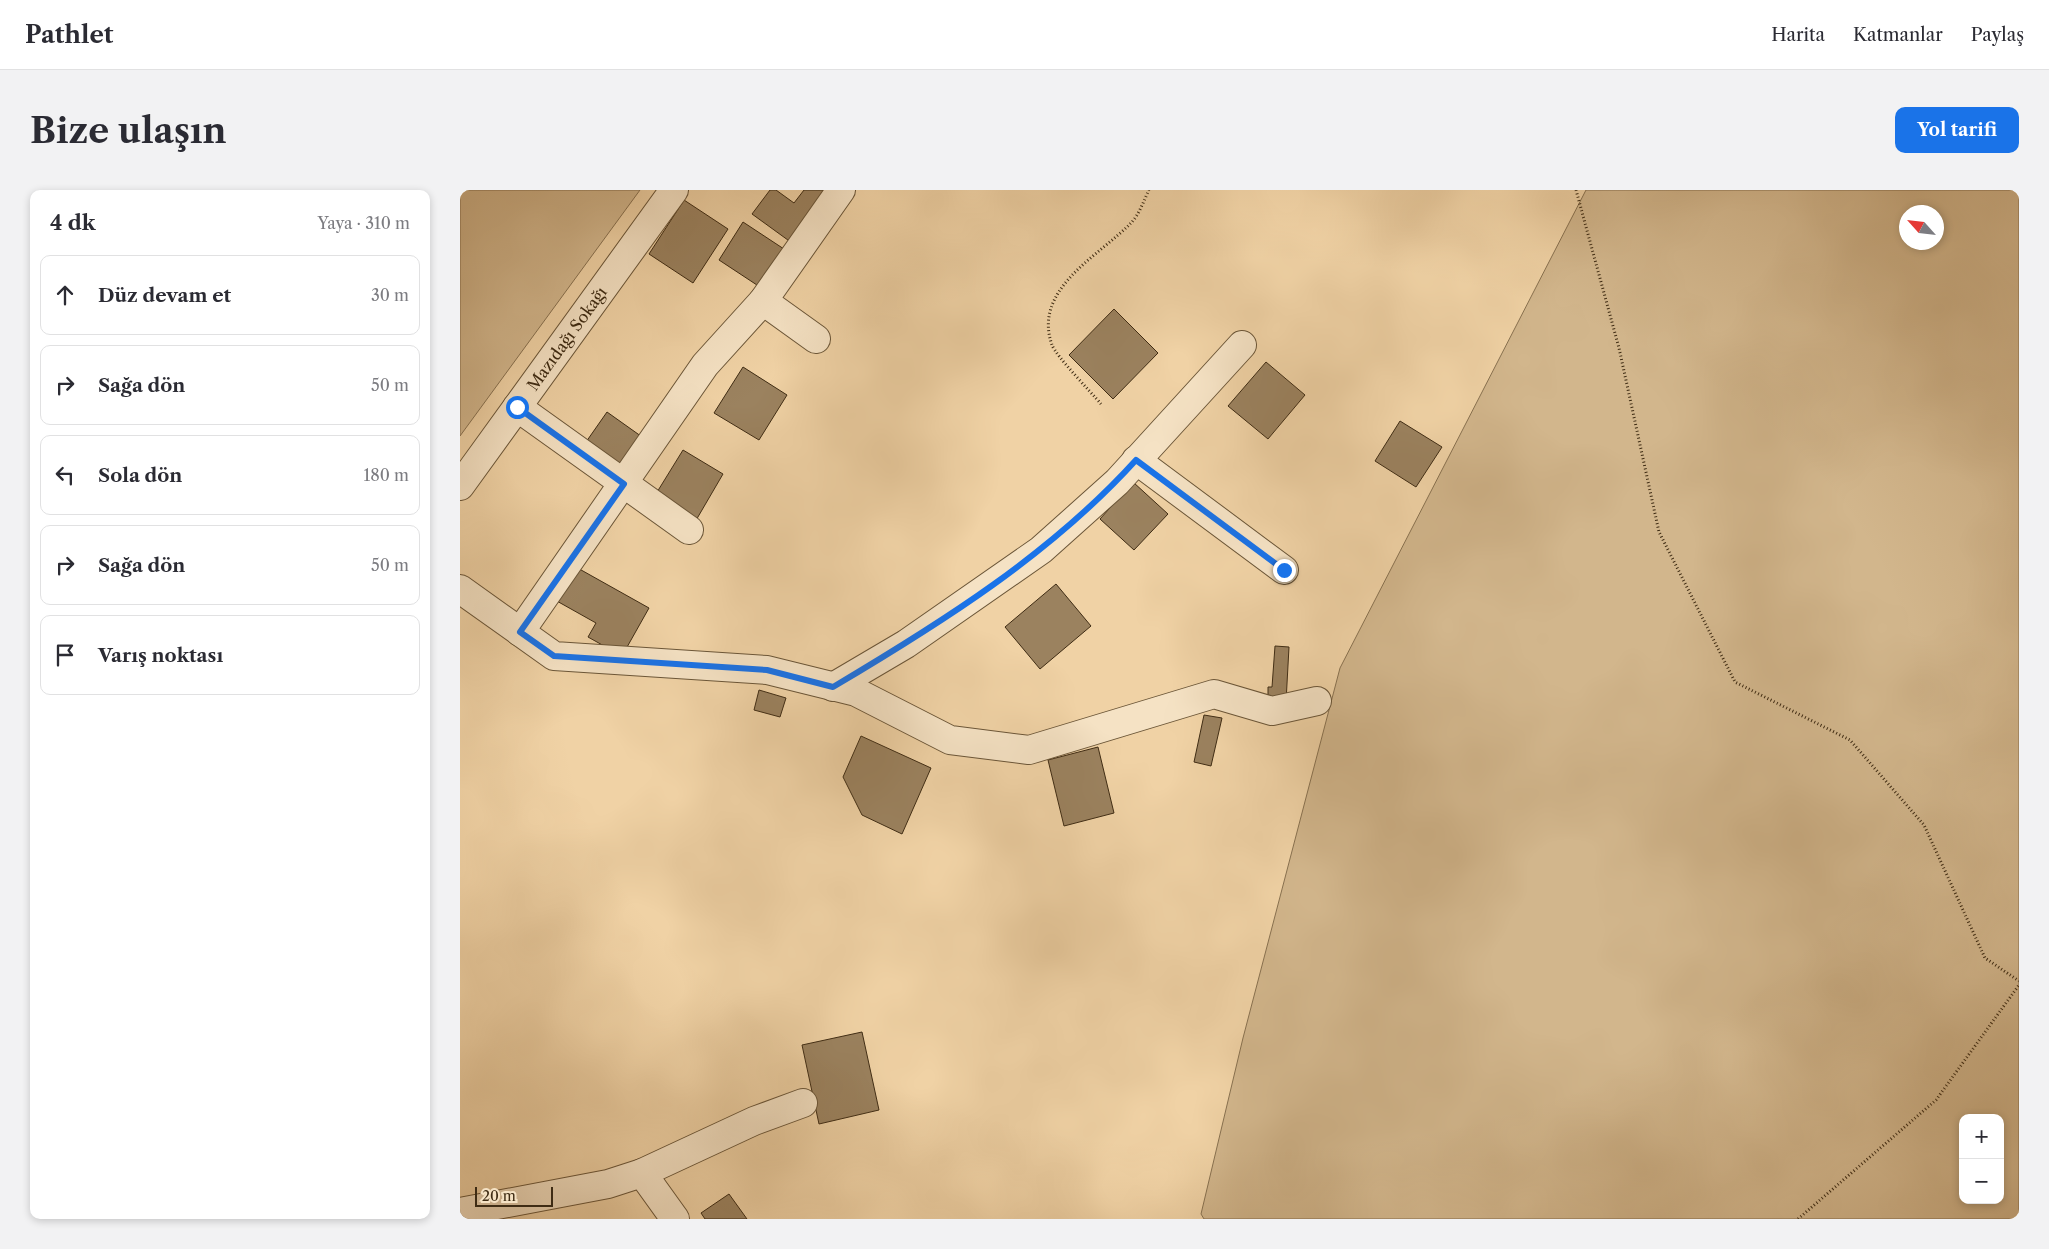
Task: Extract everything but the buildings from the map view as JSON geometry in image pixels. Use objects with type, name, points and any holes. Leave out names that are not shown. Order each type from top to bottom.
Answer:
[{"type":"street","name":"Mazıdağı Sokağı","points":[[460,486],[674,190]]},
{"type":"street","points":[[520,632],[624,484],[705,364],[763,301],[841,190]]},
{"type":"street","points":[[763,301],[816,339]]},
{"type":"street","points":[[833,687],[906,644],[1041,550],[1117,482],[1242,345]]},
{"type":"street","points":[[517,407],[689,530]]},
{"type":"street","points":[[1136,460],[1284,570]]},
{"type":"street","points":[[460,588],[554,656],[767,670],[856,692],[950,740],[1029,750],[1214,694],[1272,711],[1317,701]]},
{"type":"street","points":[[460,1212],[608,1184],[642,1173],[754,1122],[803,1103]]},
{"type":"street","points":[[642,1173],[675,1219]]},
{"type":"path","points":[[1101,404],[1053,347],[1048,323],[1054,298],[1073,274],[1133,222],[1149,190]]},
{"type":"path","points":[[1576,190],[1619,348],[1659,532],[1735,682],[1850,740],[1924,825],[1985,958],[2019,983],[1936,1100],[1798,1219]]},
{"type":"shaded area","points":[[460,190],[640,190],[460,436]]},
{"type":"shaded area","points":[[1586,190],[2019,190],[2019,1219],[1204,1219],[1201,1214],[1243,1038],[1340,668]]},
{"type":"route","points":[[517,407],[624,484],[520,632],[554,656],[767,670],[833,687],[906,644],[1041,550],[1117,482],[1136,460],[1284,570]]}]
